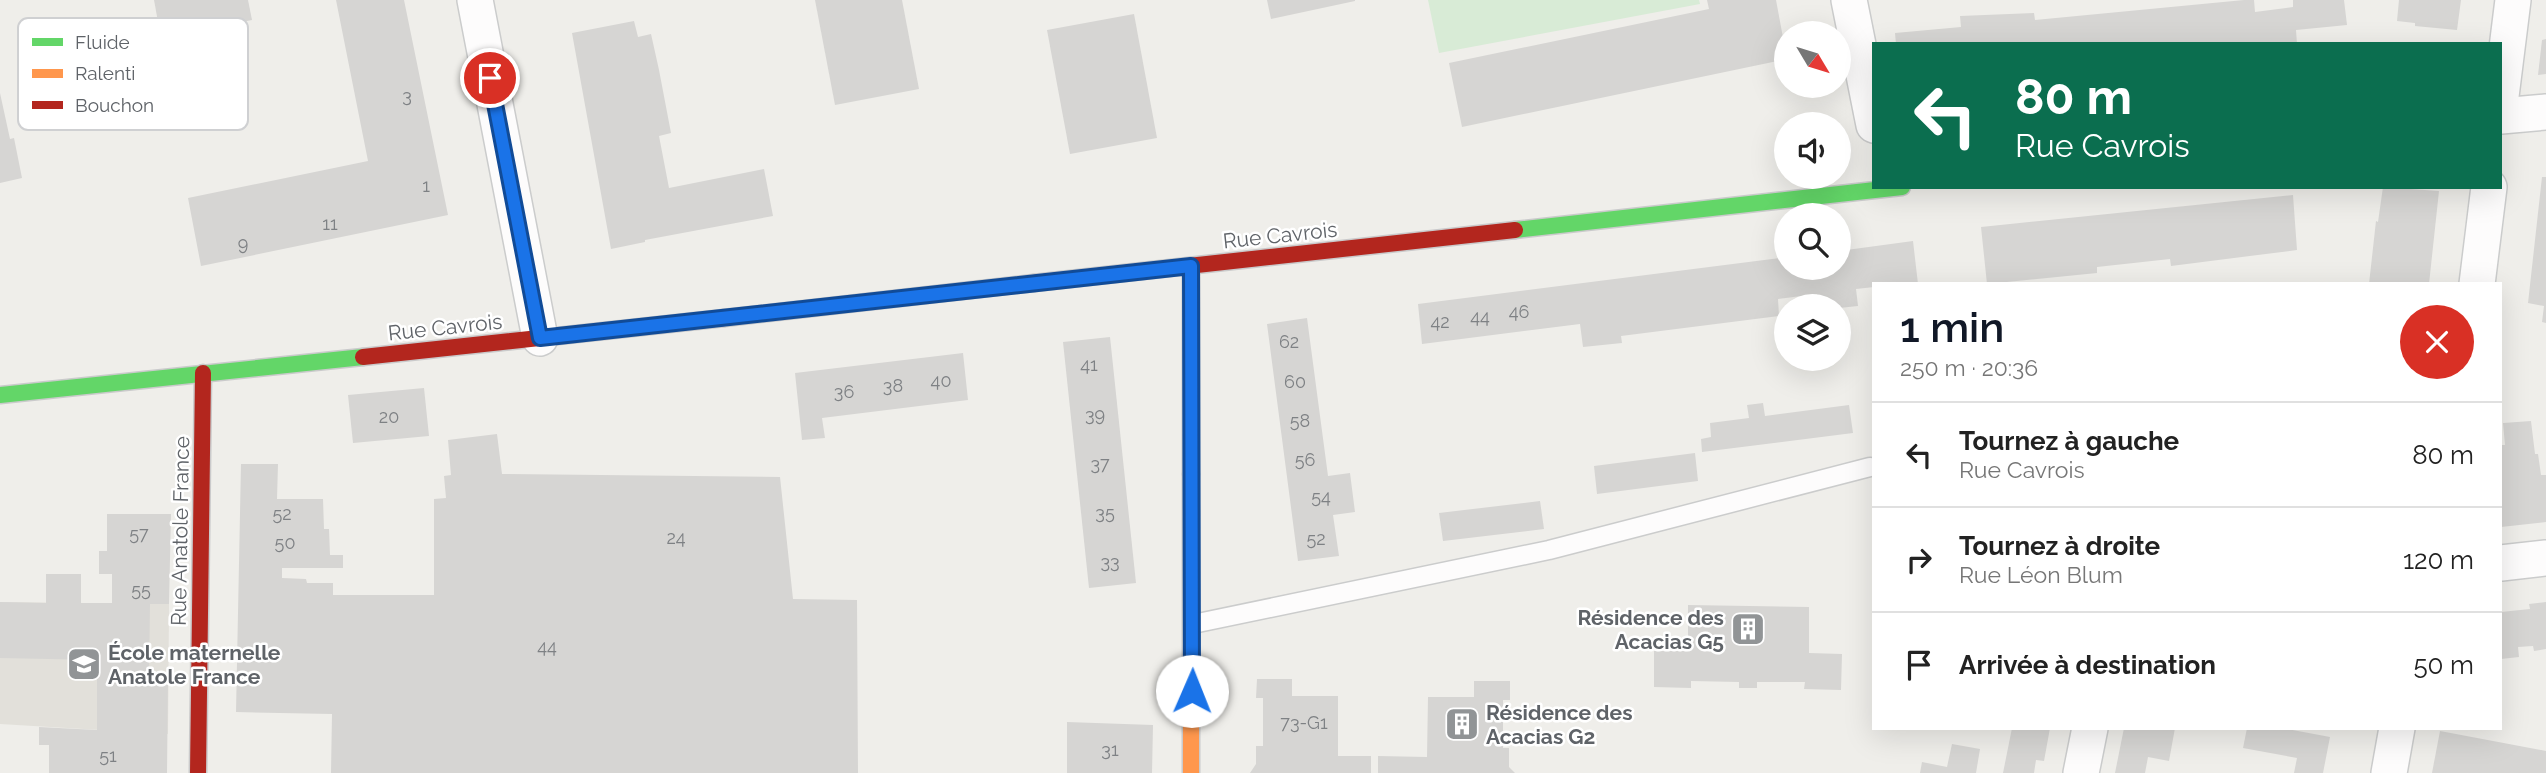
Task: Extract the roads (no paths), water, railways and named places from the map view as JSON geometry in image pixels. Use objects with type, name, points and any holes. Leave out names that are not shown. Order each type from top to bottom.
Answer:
[{"type":"street","points":[[475,0],[540,338]]},
{"type":"street","points":[[1849,0],[1872,115]]},
{"type":"street","points":[[2502,87],[2512,0]]},
{"type":"street","points":[[2502,116],[2546,112]]},
{"type":"street","name":"Rue Cavrois","points":[[0,395],[1884,189]]},
{"type":"street","points":[[2477,282],[2489,189]]},
{"type":"street","points":[[1191,266],[1191,773]]},
{"type":"street","name":"Rue Anatole France","points":[[198,773],[203,373]]},
{"type":"street","points":[[2502,563],[2546,558]]},
{"type":"street","points":[[2081,773],[2090,730]]},
{"type":"street","points":[[2389,773],[2397,730]]},
{"type":"lane","points":[[1193,624],[1549,550],[1870,467]]},
{"type":"place","name":"Résidence des Acacias G5","points":[[1748,629]]},
{"type":"place","name":"École maternelle Anatole France","points":[[84,664]]},
{"type":"place","name":"Résidence des Acacias G2","points":[[1462,724]]}]
